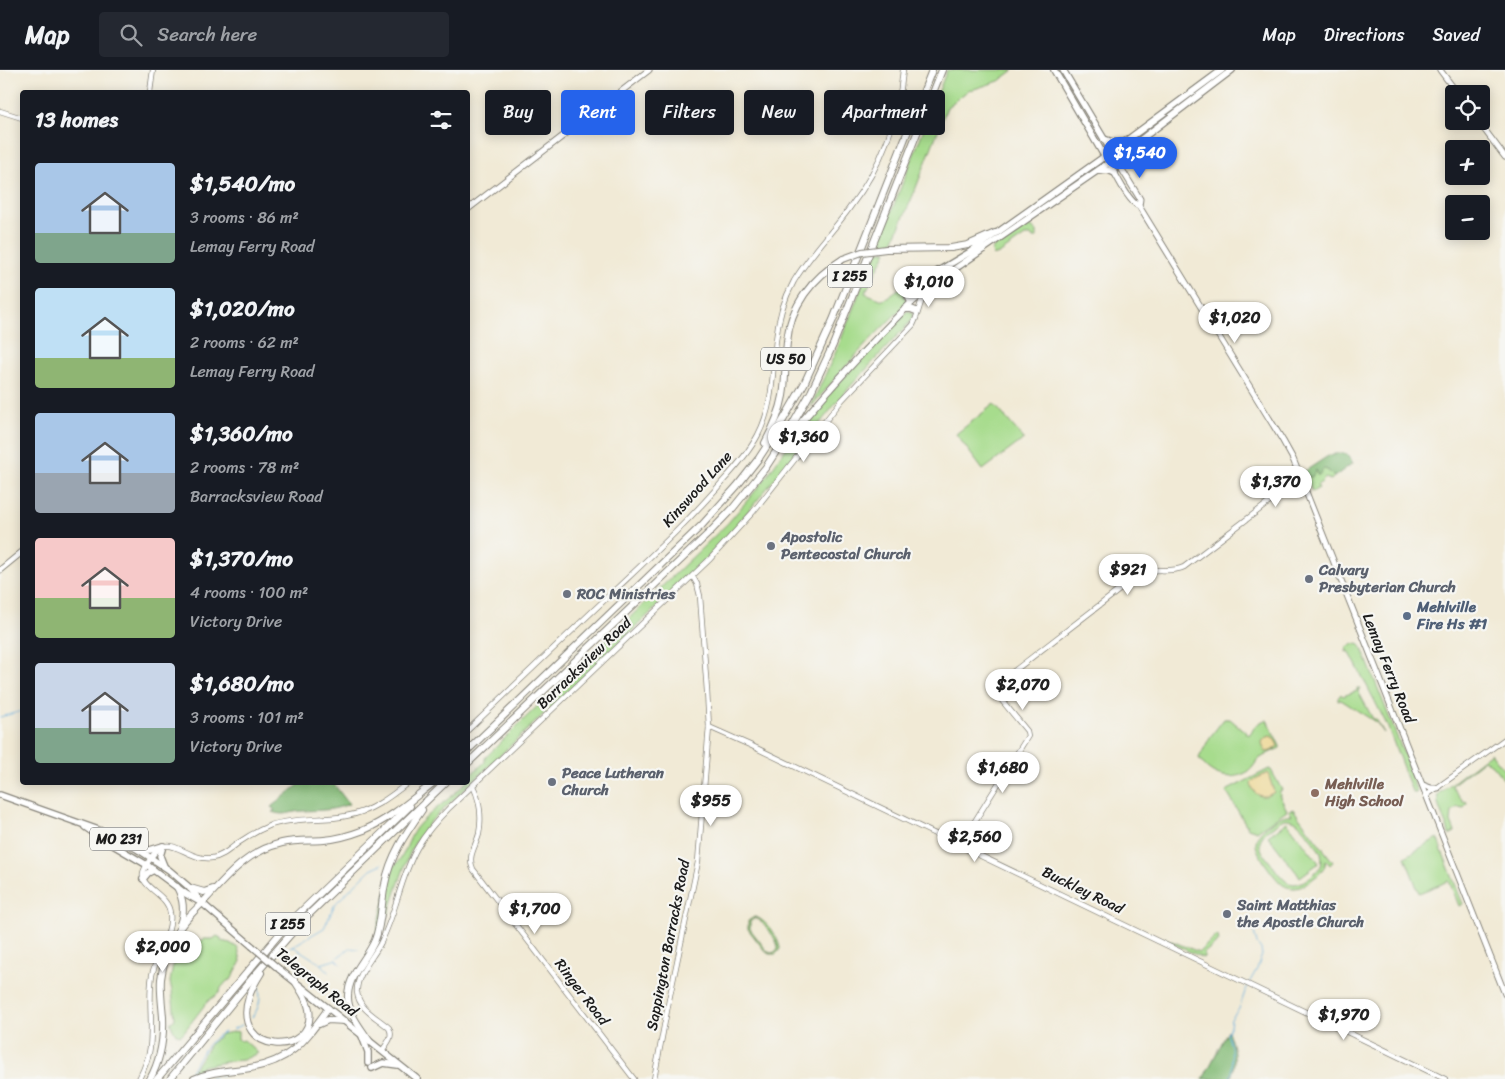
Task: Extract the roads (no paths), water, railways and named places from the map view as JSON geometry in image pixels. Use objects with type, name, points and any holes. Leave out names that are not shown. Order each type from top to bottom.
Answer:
[{"type":"highway","name":"I 255","points":[[470,748],[702,525],[748,472],[769,444],[787,415],[819,352],[932,70]]},
{"type":"highway","name":"I 255","points":[[470,761],[721,521],[766,467],[812,392],[826,361],[942,70]]},
{"type":"highway","name":"US 50","points":[[748,472],[772,429],[781,405],[788,335],[797,306],[806,291],[818,277],[832,266],[862,252],[886,248],[979,246],[995,233]]},
{"type":"highway","name":"US 50","points":[[786,436],[794,431],[868,346],[911,303]]},
{"type":"highway","points":[[905,309],[910,308],[916,311]]},
{"type":"highway","points":[[179,928],[239,864],[259,851],[284,843],[330,839],[363,830],[391,815],[430,785]]},
{"type":"highway","name":"I 255","points":[[157,1079],[287,925],[431,785]]},
{"type":"highway","name":"I 255","points":[[170,1079],[267,961],[316,907],[443,785]]},
{"type":"highway","points":[[370,1042],[350,1012],[348,990],[352,978],[375,939],[379,925],[385,882],[393,858],[404,837],[430,798]]},
{"type":"highway","points":[[150,1079],[159,1058],[163,1042],[162,972],[167,954],[183,915],[184,907],[181,893],[177,887]]},
{"type":"highway","points":[[190,888],[204,892],[216,887]]},
{"type":"highway","points":[[267,961],[250,993],[246,1010],[250,1029],[260,1040],[271,1044],[283,1044],[295,1040],[305,1030],[309,1008],[295,981]]},
{"type":"highway","points":[[194,1079],[213,1072],[256,1066],[276,1060],[290,1053],[303,1043],[328,1008]]},
{"type":"highway","points":[[316,1026],[328,1020],[345,1021]]},
{"type":"main road","points":[[470,207],[650,70]]},
{"type":"main road","name":"Lemay Ferry Road","points":[[1054,70],[1104,156],[1134,204],[1139,206],[1283,441],[1301,478],[1505,994]]},
{"type":"main road","name":"Lemay Ferry Road","points":[[1063,70],[1140,200],[1139,206]]},
{"type":"main road","name":"US 50","points":[[995,233],[1111,152],[1222,70]]},
{"type":"main road","name":"US 50","points":[[911,303],[979,246],[1109,163],[1232,70]]},
{"type":"main road","points":[[1440,70],[1451,85]]},
{"type":"main road","points":[[1485,130],[1505,157]]},
{"type":"main road","points":[[1104,139],[1116,143],[1124,142]]},
{"type":"main road","points":[[1096,162],[1098,146]]},
{"type":"main road","points":[[1122,169],[1123,153]]},
{"type":"main road","points":[[1097,171],[1108,170],[1115,173]]},
{"type":"main road","points":[[911,303],[907,294],[910,288],[979,246]]},
{"type":"main road","points":[[1286,488],[1294,488],[1306,493]]},
{"type":"main road","points":[[0,570],[20,554]]},
{"type":"main road","points":[[1423,785],[1429,788],[1438,788]]},
{"type":"main road","name":"Telegraph Road","points":[[0,795],[105,831],[139,850],[165,868],[190,888],[202,904]]},
{"type":"main road","name":"Telegraph Road","points":[[84,825],[101,838],[147,865],[202,904],[417,1079]]},
{"type":"main road","points":[[139,850],[150,850],[163,846]]},
{"type":"main road","points":[[163,846],[160,856],[165,868]]},
{"type":"main road","points":[[143,879],[154,870]]},
{"type":"main road","points":[[361,1034],[368,1052],[370,1066],[383,1063],[400,1066]]},
{"type":"street","points":[[150,90],[153,70]]},
{"type":"street","name":"Kinswood Lane","points":[[470,728],[688,521],[751,447],[763,424],[769,406],[772,393],[778,327],[788,293],[804,266],[852,205],[882,155],[892,127],[900,94],[903,70]]},
{"type":"street","points":[[0,111],[20,117]]},
{"type":"street","name":"Barracksview Road","points":[[382,1051],[391,1038],[391,1032],[389,1028],[361,1004],[358,992],[360,979],[383,938],[410,863],[421,841],[439,818],[693,577],[738,530],[835,409],[911,328],[917,318],[922,299],[927,290]]},
{"type":"street","points":[[911,303],[916,311],[917,318]]},
{"type":"street","points":[[960,845],[1028,736],[1027,731],[998,696],[994,688],[998,682],[1140,574],[1152,570],[1175,570],[1184,566],[1301,478]]},
{"type":"street","name":"Sappington Barracks Road","points":[[654,1079],[697,870],[709,726],[700,596],[693,577]]},
{"type":"street","name":"Buckley Road","points":[[709,726],[1445,1079]]},
{"type":"street","points":[[1426,795],[1505,739]]},
{"type":"street","points":[[139,1079],[148,1060],[150,1049],[150,994],[152,977],[168,931],[170,918],[170,911],[165,900],[145,884],[143,879],[143,872],[158,850],[163,846],[172,846],[200,858],[215,857],[226,852],[252,834],[273,825],[298,819],[326,819],[362,812],[378,805],[405,785]]},
{"type":"street","name":"Ringer Road","points":[[473,786],[478,802],[480,826],[478,838],[470,858],[473,869],[634,1079]]},
{"type":"waterway","points":[[0,717],[20,712]]},
{"type":"waterway","points":[[293,946],[324,928],[335,904],[371,869],[382,864]]},
{"type":"waterway","points":[[1249,983],[1262,955],[1253,928]]},
{"type":"waterway","points":[[290,947],[293,946],[321,964],[334,960],[350,948],[358,949]]},
{"type":"waterway","points":[[336,959],[341,964]]},
{"type":"waterway","points":[[322,964],[328,972]]},
{"type":"waterway","points":[[1229,1079],[1232,1073],[1231,1046],[1227,1034],[1231,1019],[1239,1009],[1247,986]]},
{"type":"waterway","points":[[252,1017],[259,1003],[259,987]]},
{"type":"waterway","points":[[233,1029],[242,1025]]},
{"type":"waterway","points":[[190,1073],[208,1044],[224,1032]]},
{"type":"waterway","points":[[207,1079],[224,1075]]},
{"type":"place","name":"Apostolic Pentecostal Church","points":[[771,546]]},
{"type":"place","name":"Calvary Presbyterian Church","points":[[1309,579]]},
{"type":"place","name":"ROC Ministries","points":[[567,594]]},
{"type":"place","name":"Mehlville Fire Hs #1","points":[[1407,616]]},
{"type":"place","name":"Peace Lutheran Church","points":[[552,782]]},
{"type":"place","name":"Mehlville High School","points":[[1315,793]]},
{"type":"place","name":"Saint Matthias the Apostle Church","points":[[1227,914]]}]
